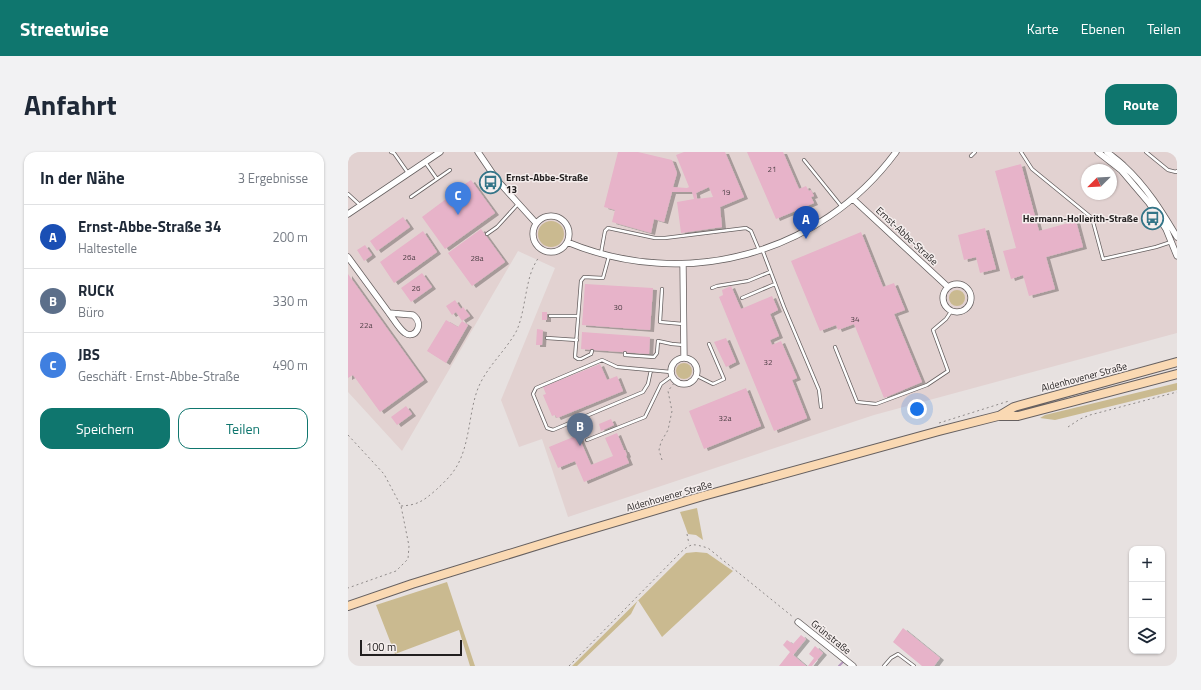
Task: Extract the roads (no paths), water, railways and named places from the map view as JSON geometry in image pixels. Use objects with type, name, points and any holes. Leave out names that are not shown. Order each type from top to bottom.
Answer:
[{"type":"main road","name":"Aldenhovener Straße","points":[[998,416],[1014,407],[1177,362]]},
{"type":"main road","name":"Aldenhovener Straße","points":[[348,606],[412,584],[543,543],[703,496],[939,431],[998,416],[1018,416],[1177,374]]},
{"type":"street","points":[[348,214],[440,152]]},
{"type":"street","points":[[478,152],[497,180],[536,223]]},
{"type":"street","points":[[567,242],[601,253],[634,261],[651,263],[683,264],[734,258],[782,242],[815,226],[853,198],[877,176],[896,152]]},
{"type":"street","points":[[1098,152],[1121,170],[1158,216],[1174,241],[1177,256]]},
{"type":"street","points":[[1107,152],[1124,166],[1144,188],[1163,213],[1177,237]]},
{"type":"street","name":"Ernst-Abbe-Straße","points":[[853,198],[948,287]]},
{"type":"street","points":[[546,217],[556,217],[561,219],[569,232],[567,242],[560,249],[549,252],[544,250],[536,243],[534,238],[533,233],[536,223],[546,217]]},
{"type":"street","points":[[348,257],[389,313],[405,333],[410,334],[416,331],[419,324],[413,315],[389,313]]},
{"type":"street","points":[[683,264],[684,358]]},
{"type":"street","points":[[956,284],[965,286],[968,289],[971,298],[968,306],[961,311],[952,310],[948,308],[944,300],[944,295],[948,287],[956,284]]},
{"type":"street","points":[[684,358],[689,359],[696,364],[697,376],[692,383],[688,385],[675,382],[671,374],[673,364],[684,358]]},
{"type":"street","name":"Grünstraße","points":[[798,622],[849,665]]},
{"type":"lane","points":[[393,152],[408,174]]},
{"type":"lane","points":[[971,156],[975,152]]},
{"type":"lane","points":[[1021,152],[1032,169],[1092,218],[1103,259],[1156,247],[1174,241]]},
{"type":"lane","points":[[1146,152],[1168,170],[1177,171]]},
{"type":"lane","points":[[804,160],[842,207]]},
{"type":"lane","points":[[425,162],[437,179]]},
{"type":"lane","points":[[411,197],[450,170]]},
{"type":"lane","points":[[348,194],[361,205]]},
{"type":"lane","points":[[487,234],[496,227],[518,204]]},
{"type":"lane","points":[[601,253],[605,231],[608,228],[654,238],[746,228],[751,231],[770,272],[819,390],[821,407]]},
{"type":"lane","points":[[592,351],[591,354],[581,359],[578,359],[575,356],[581,281],[584,277],[603,278],[610,255]]},
{"type":"lane","points":[[712,288],[748,281],[770,272]]},
{"type":"lane","points":[[742,298],[775,284]]},
{"type":"lane","points":[[662,289],[660,322],[684,324]]},
{"type":"lane","points":[[835,347],[857,402],[876,404],[927,384],[948,371],[933,330],[952,310]]},
{"type":"lane","points":[[550,316],[578,316]]},
{"type":"lane","points":[[547,338],[577,340]]},
{"type":"lane","points":[[625,353],[625,355],[654,357],[658,354],[658,341],[684,345]]},
{"type":"lane","points":[[697,376],[713,384],[724,379],[709,344]]},
{"type":"lane","points":[[652,370],[648,384],[643,392],[553,430],[547,428],[533,394],[536,388],[602,360],[617,366],[652,370],[671,374]]},
{"type":"lane","points":[[587,440],[645,417],[661,384],[671,374]]},
{"type":"lane","points":[[884,666],[891,658],[898,654],[914,666]]},
{"type":"waterway","points":[[839,666],[843,662]]},
{"type":"place","name":"Ernst-Abbe-Straße 13","points":[[491,183]]},
{"type":"place","name":"JBS","points":[[458,215]]},
{"type":"place","name":"Hermann-Hollerith-Straße","points":[[1153,218]]},
{"type":"place","name":"Ernst-Abbe-Straße 34","points":[[806,239]]},
{"type":"place","name":"RUCK","points":[[580,446]]}]
